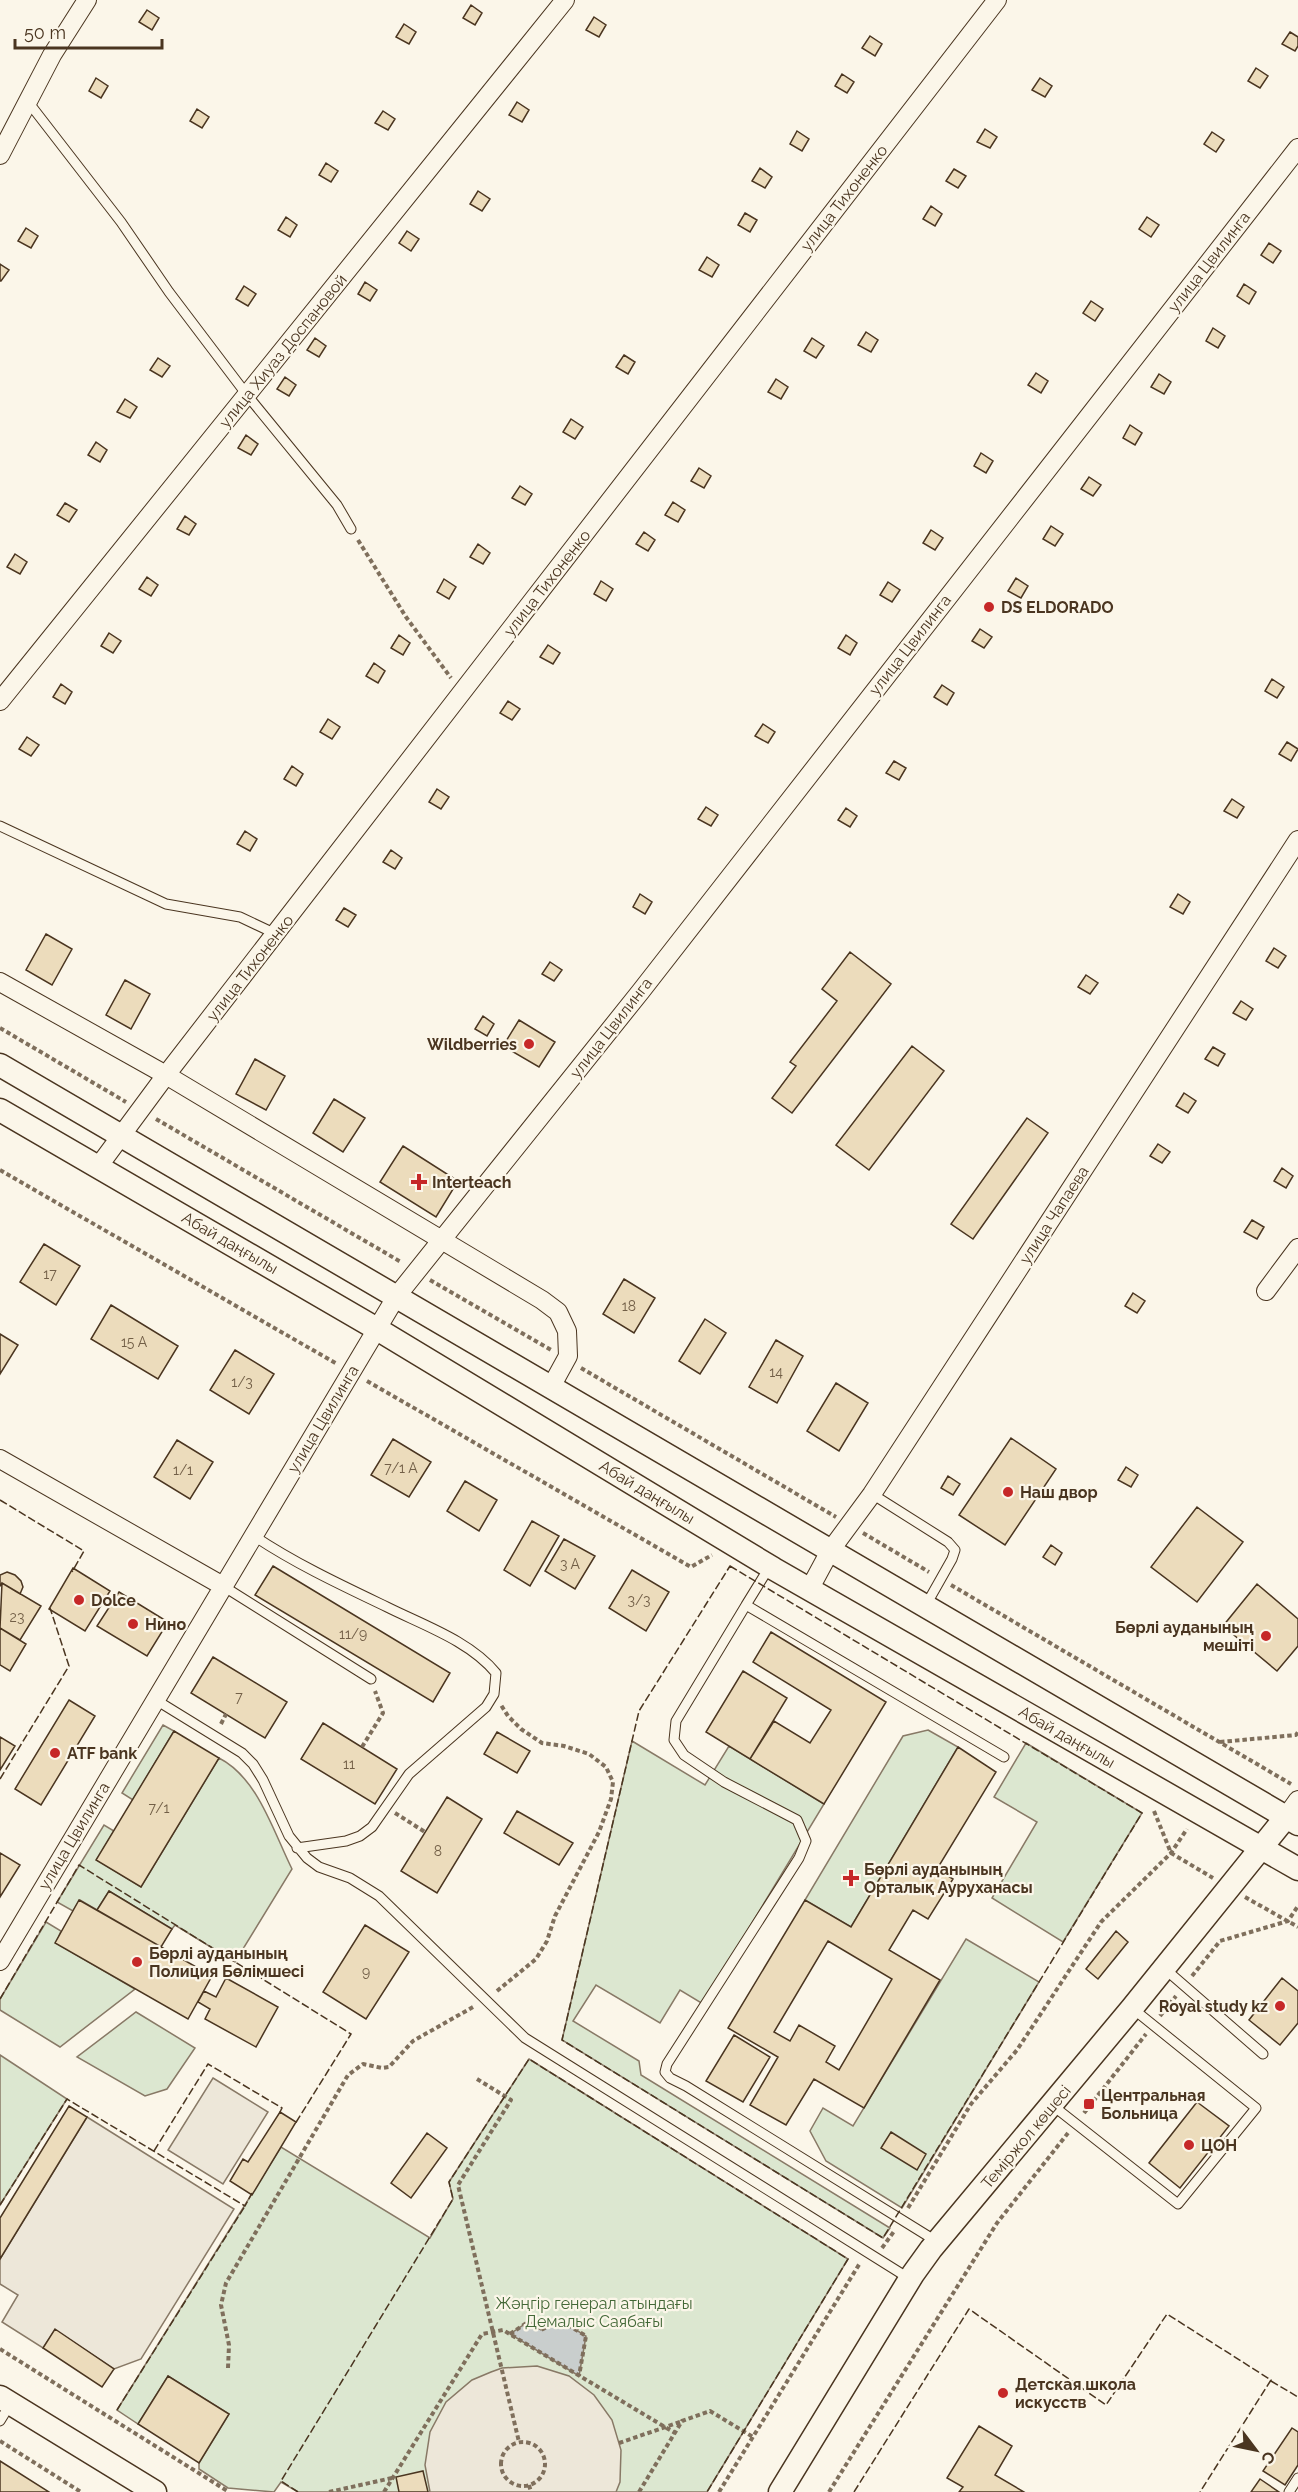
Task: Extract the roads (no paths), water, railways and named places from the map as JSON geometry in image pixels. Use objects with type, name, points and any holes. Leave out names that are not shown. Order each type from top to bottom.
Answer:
[{"type":"street","points":[[0,155],[52,55],[87,0]]},
{"type":"street","name":"улица Хиуаз Доспановой","points":[[0,701],[565,0]]},
{"type":"street","name":"улица Тихоненко","points":[[98,1167],[166,1075],[997,0]]},
{"type":"street","name":"улица Цвилинга","points":[[0,1960],[396,1297],[641,991],[1298,148]]},
{"type":"street","name":"улица Чапаева","points":[[809,1590],[830,1551],[872,1494],[1298,840]]},
{"type":"street","points":[[0,982],[166,1075],[443,1240],[558,1312],[567,1331],[566,1359],[551,1387]]},
{"type":"street","points":[[0,1065],[1220,1779],[1294,1814]]},
{"type":"street","name":"Абай даңғылы","points":[[0,1110],[377,1329],[809,1590],[1298,1869]]},
{"type":"street","points":[[1266,1291],[1298,1248]]},
{"type":"street","points":[[0,1459],[224,1586]]},
{"type":"street","name":"Теміржол көшесі","points":[[780,2492],[911,2279],[937,2242],[1132,2008],[1260,1847],[1294,1814]]},
{"type":"street","points":[[4,2407],[155,2492]]},
{"type":"lane","points":[[29,103],[121,222],[169,292],[247,395],[338,505],[351,529]]},
{"type":"lane","points":[[0,826],[166,904],[240,917],[276,934]]},
{"type":"lane","points":[[872,1494],[948,1542],[955,1550],[926,1607]]},
{"type":"lane","points":[[254,1536],[303,1567],[444,1635],[464,1647],[496,1673],[494,1694],[486,1707],[409,1774],[372,1827],[360,1836],[346,1841],[297,1848]]},
{"type":"lane","points":[[770,1566],[676,1721],[674,1740],[684,1755],[708,1771],[797,1820],[806,1841],[799,1858],[667,2064],[665,2072],[670,2078],[937,2242]]},
{"type":"lane","points":[[224,1586],[371,1679]]},
{"type":"lane","points":[[746,1605],[1004,1757]]},
{"type":"lane","points":[[156,1700],[232,1745],[253,1764],[297,1848],[319,1868],[350,1878],[379,1896],[525,2038],[911,2279]]},
{"type":"lane","points":[[1163,1968],[1263,2054]]},
{"type":"lane","points":[[1052,2105],[1178,2204],[1256,2108],[1132,2008]]},
{"type":"lane","points":[[1289,2492],[1298,2478]]},
{"type":"place","name":"DS ELDORADO","points":[[989,607]]},
{"type":"place","name":"Wildberries","points":[[529,1044]]},
{"type":"place","name":"Interteach","points":[[419,1182]]},
{"type":"place","name":"Наш двор","points":[[1008,1492]]},
{"type":"place","name":"Dolce","points":[[79,1600]]},
{"type":"place","name":"Нино","points":[[133,1624]]},
{"type":"place","name":"Бөрлі ауданының мешіті","points":[[1266,1636]]},
{"type":"place","name":"ATF bank","points":[[55,1753]]},
{"type":"place","name":"Бөрлі ауданының Орталық Ауруханасы","points":[[851,1878]]},
{"type":"place","name":"Бөрлі ауданының Полиция Бөлімшесі","points":[[137,1962]]},
{"type":"place","name":"Royal study kz","points":[[1280,2006]]},
{"type":"place","name":"Центральная Больница","points":[[1089,2104]]},
{"type":"place","name":"ЦОН","points":[[1189,2145]]},
{"type":"place","name":"Детская школа искусств","points":[[1003,2393]]},
{"type":"park label","name":"Жәңгір генерал атындағы Демалыс Саябағы","points":[[594,2312]]}]
